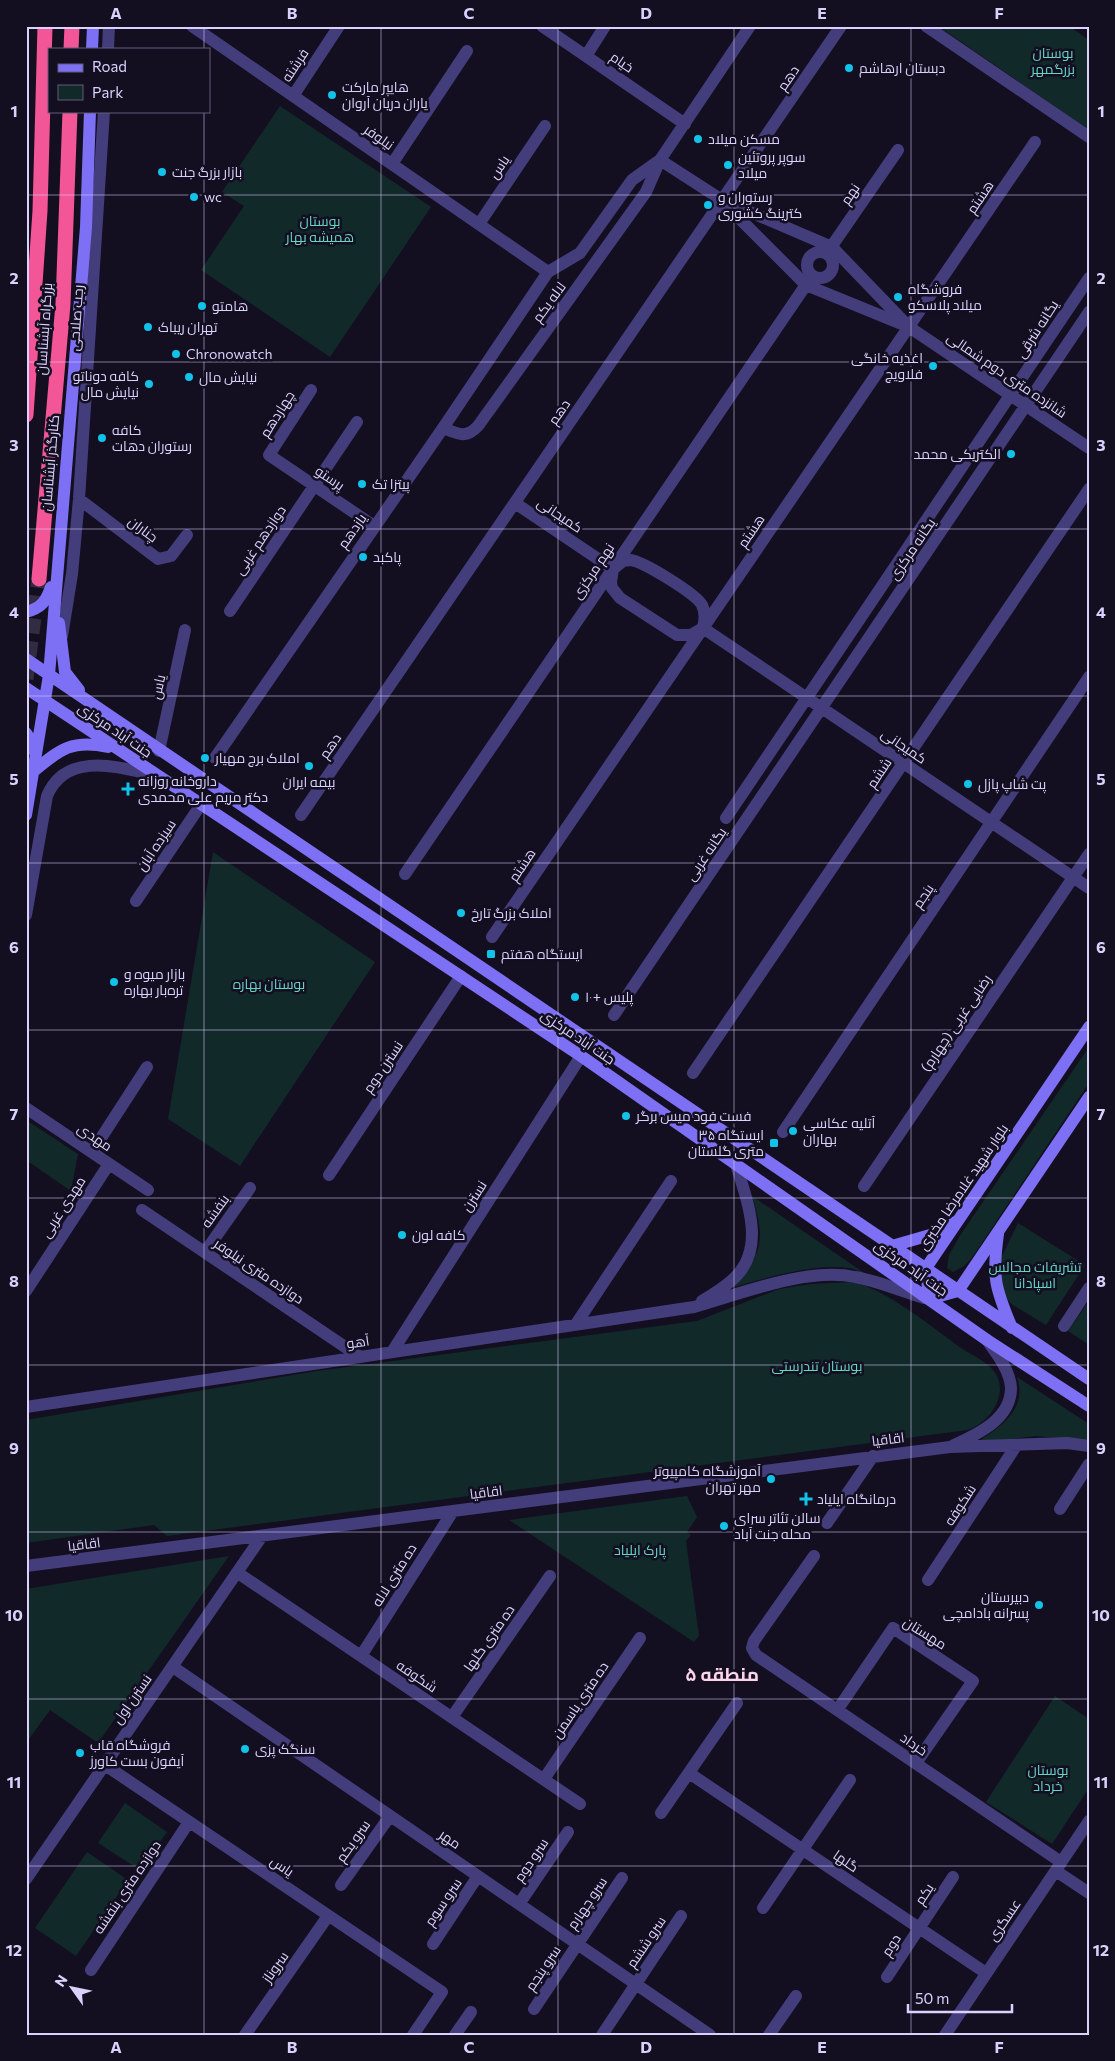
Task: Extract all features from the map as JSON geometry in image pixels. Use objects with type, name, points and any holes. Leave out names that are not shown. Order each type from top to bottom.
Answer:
[{"type":"highway","name":"بزرگراه آبشناسان","points":[[26,415],[40,211],[45,26]]},
{"type":"highway","points":[[71,48],[72,26]]},
{"type":"highway","name":"بزرگراه آبشناسان","points":[[39,579],[63,304],[70,112]]},
{"type":"main road","points":[[92,48],[93,26]]},
{"type":"main road","name":"کنارگذر آبشناسان","points":[[26,815],[49,675],[86,227],[90,112]]},
{"type":"main road","points":[[26,612],[37,609],[46,600],[56,575]]},
{"type":"main road","points":[[56,575],[61,646],[65,672],[71,683],[125,728]]},
{"type":"main road","name":"جنت آباد مرکزی","points":[[26,660],[1089,1379]]},
{"type":"main road","name":"جنت آباد مرکزی","points":[[26,688],[200,806],[581,1056],[986,1340],[1089,1406]]},
{"type":"main road","points":[[26,734],[34,745],[35,765],[65,748],[79,744],[115,748]]},
{"type":"main road","points":[[314,880],[325,861]]},
{"type":"main road","name":"بلوار شهید غلامرضا مخبری","points":[[929,1299],[926,1268],[1089,1027]]},
{"type":"main road","points":[[929,1299],[958,1291],[1089,1097]]},
{"type":"main road","points":[[892,1246],[937,1233],[960,1219]]},
{"type":"main road","points":[[998,1231],[994,1257],[996,1292],[1012,1328]]},
{"type":"street","points":[[108,48],[109,26]]},
{"type":"street","name":"نیلوفر","points":[[192,26],[548,272]]},
{"type":"street","name":"فرشته","points":[[293,96],[339,26]]},
{"type":"street","name":"خیام","points":[[542,26],[685,124]]},
{"type":"street","points":[[586,56],[605,26]]},
{"type":"street","name":"لاله یکم","points":[[443,428],[462,436],[471,434],[478,426],[646,192],[660,160],[750,26]]},
{"type":"street","name":"دهم","points":[[301,815],[841,26]]},
{"type":"street","points":[[926,26],[1089,137]]},
{"type":"street","points":[[392,164],[467,51]]},
{"type":"street","name":"رجب صلاحی","points":[[61,646],[72,574],[104,112]]},
{"type":"street","name":"یاس","points":[[479,224],[545,126]]},
{"type":"street","name":"هشتم","points":[[492,936],[1036,142]]},
{"type":"street","name":"نهم","points":[[829,251],[898,150]]},
{"type":"street","name":"لاله یکم","points":[[548,272],[574,258],[586,247],[632,180],[660,160]]},
{"type":"street","name":"شانزده متری دوم شمالی","points":[[660,160],[722,200],[829,251],[909,327]]},
{"type":"street","name":"شانزده متری دوم شمالی","points":[[722,200],[809,281],[909,327],[1089,448]]},
{"type":"street","points":[[829,251],[832,260],[831,273],[820,279],[809,281],[807,269],[810,256],[818,252],[829,251]]},
{"type":"street","name":"یازدهم","points":[[215,758],[443,428],[548,272]]},
{"type":"street","name":"یگانه شرقی","points":[[1011,396],[1089,278]]},
{"type":"street","name":"نهم مرکزی","points":[[405,874],[809,281]]},
{"type":"street","points":[[1026,406],[1089,312]]},
{"type":"street","name":"چهاردهم","points":[[269,455],[311,390]]},
{"type":"street","name":"یگانه مرکزی","points":[[806,698],[1011,396]]},
{"type":"street","name":"یگانه مرکزی","points":[[823,709],[1026,406]]},
{"type":"street","name":"دوازدهم غربی","points":[[230,611],[357,422]]},
{"type":"street","name":"پرستو","points":[[269,455],[374,526]]},
{"type":"street","name":"ششم","points":[[693,1073],[1089,489]]},
{"type":"street","name":"چناران","points":[[78,499],[158,559],[171,556],[187,535]]},
{"type":"street","name":"کمیجانی","points":[[515,503],[613,569]]},
{"type":"street","points":[[636,561],[694,597],[703,607],[705,614],[703,628],[691,635],[677,635],[620,598],[612,588],[611,576],[613,569],[623,562],[636,561]]},
{"type":"street","name":"کمیجانی","points":[[703,628],[1089,888]]},
{"type":"street","name":"یاس","points":[[159,751],[185,630]]},
{"type":"street","name":"پنجم","points":[[783,1132],[1089,677]]},
{"type":"street","name":"یگانه غربی","points":[[726,818],[806,698]]},
{"type":"street","name":"یگانه غربی","points":[[614,1015],[823,709]]},
{"type":"street","points":[[26,915],[46,802],[50,790],[57,780],[70,770],[94,765],[154,775]]},
{"type":"street","name":"سیزده آبان","points":[[136,902],[200,806]]},
{"type":"street","name":"رضایی غربی (چهارم)","points":[[864,1186],[1089,854]]},
{"type":"street","name":"نسترن دوم","points":[[329,1175],[461,976]]},
{"type":"street","name":"نسترن","points":[[392,1352],[581,1056]]},
{"type":"street","points":[[92,1152],[147,1067]]},
{"type":"street","name":"مهدی","points":[[26,1108],[148,1190]]},
{"type":"street","name":"مهدی غربی","points":[[26,1291],[109,1164]]},
{"type":"street","points":[[694,1307],[732,1281],[747,1259],[752,1247],[753,1226],[736,1164]]},
{"type":"street","points":[[576,1324],[671,1181]]},
{"type":"street","name":"بنفشه","points":[[205,1252],[250,1188]]},
{"type":"street","name":"دوازده متری نیلوفر","points":[[142,1210],[360,1357]]},
{"type":"street","name":"آهو","points":[[26,1406],[694,1307],[776,1283],[834,1275],[854,1276],[929,1299]]},
{"type":"street","points":[[1064,1326],[1089,1288]]},
{"type":"street","points":[[950,1447],[987,1428],[1000,1415],[1008,1400],[1011,1388],[1009,1378],[1004,1365],[986,1340]]},
{"type":"street","points":[[950,1447],[1067,1443],[1089,1446]]},
{"type":"street","name":"شکوفه","points":[[928,1580],[1016,1446]]},
{"type":"street","name":"اقاقیا","points":[[26,1566],[950,1447]]},
{"type":"street","points":[[827,1523],[873,1456]]},
{"type":"street","points":[[1060,1509],[1089,1464]]},
{"type":"street","name":"ده متری لاله","points":[[361,1656],[452,1511]]},
{"type":"street","name":"نسترن اول","points":[[26,1879],[262,1536]]},
{"type":"street","name":"خرداد","points":[[814,1556],[754,1641],[752,1648],[756,1654],[916,1763],[1058,1866],[1089,1893]]},
{"type":"street","name":"شکوفه","points":[[238,1573],[580,1804]]},
{"type":"street","name":"ده متری گلها","points":[[452,1718],[550,1576]]},
{"type":"street","name":"مهستان","points":[[838,1709],[893,1628],[973,1681],[916,1763]]},
{"type":"street","name":"ده متری یاسمن","points":[[544,1779],[640,1638]]},
{"type":"street","name":"مهر","points":[[173,1667],[710,2035]]},
{"type":"street","points":[[661,1813],[737,1703]]},
{"type":"street","name":"یاس","points":[[105,1765],[442,1992],[413,2035]]},
{"type":"street","name":"گلها","points":[[689,1773],[986,1973]]},
{"type":"street","points":[[763,1908],[850,1780]]},
{"type":"street","name":"سرو یکم","points":[[341,1884],[390,1816]]},
{"type":"street","name":"عسگری","points":[[945,2035],[1089,1821]]},
{"type":"street","name":"دوازده متری بنفشه","points":[[90,1970],[189,1822]]},
{"type":"street","name":"سرو دوم","points":[[519,1904],[568,1832]]},
{"type":"street","name":"سرو سوم","points":[[433,1944],[478,1876]]},
{"type":"street","name":"یکم","points":[[919,1928],[953,1876]]},
{"type":"street","name":"سرو چهارم","points":[[577,1944],[622,1878]]},
{"type":"street","name":"سروناز","points":[[245,2035],[328,1916]]},
{"type":"street","name":"سرو ششم","points":[[602,2035],[681,1916]]},
{"type":"street","name":"دوم","points":[[887,1977],[919,1928]]},
{"type":"street","name":"سرو پنجم","points":[[534,2009],[577,1944]]},
{"type":"street","points":[[769,2035],[796,1996]]},
{"type":"street","points":[[456,2035],[471,2012]]},
{"type":"green space","name":"بوستان بزرگمهر","points":[[938,26],[1069,26],[1089,40],[1089,130]]},
{"type":"green space","name":"بوستان همیشه بهار","points":[[280,106],[431,207],[330,357],[201,270],[244,206],[222,192]]},
{"type":"green space","name":"بوستان بهاره","points":[[213,852],[375,962],[240,1166],[168,1119]]},
{"type":"green space","points":[[1089,1047],[1089,1083],[971,1259],[964,1266],[953,1272],[947,1268],[949,1255],[961,1234]]},
{"type":"green space","points":[[26,1120],[78,1154],[71,1191],[26,1160]]},
{"type":"green space","points":[[752,1196],[870,1277],[849,1268],[805,1269],[731,1288],[750,1266],[759,1246],[759,1224]]},
{"type":"green space","name":"تشریفات مجالس اسپادانا","points":[[1018,1223],[1085,1265],[1046,1325],[1013,1305],[1002,1294],[999,1267],[1001,1258]]},
{"type":"green space","name":"بوستان تندرستی","points":[[853,1282],[866,1286],[894,1301],[990,1367],[997,1375],[1000,1385],[999,1394],[991,1413],[984,1420],[967,1430],[167,1536],[154,1525],[26,1543],[26,1420],[317,1371],[697,1321],[779,1289],[811,1284]]},
{"type":"green space","points":[[1089,1301],[1089,1345],[1068,1331]]},
{"type":"green space","points":[[1017,1377],[1089,1424],[1089,1440],[1035,1436],[975,1444],[994,1431],[1010,1416],[1019,1399]]},
{"type":"green space","name":"پارک ایلیاد","points":[[687,1496],[697,1517],[687,1532],[691,1535],[686,1541],[699,1636],[694,1642],[509,1520]]},
{"type":"green space","points":[[229,1556],[98,1743],[50,1710],[26,1743],[26,1589]]},
{"type":"green space","name":"بوستان خرداد","points":[[1055,1696],[1089,1719],[1089,1788],[1052,1844],[986,1802]]},
{"type":"green space","points":[[125,1803],[167,1832],[140,1870],[98,1843]]},
{"type":"green space","points":[[87,1852],[128,1880],[76,1956],[35,1928]]},
{"type":"tunnel","points":[[26,679],[39,579]]},
{"type":"place","name":"دبستان ارهاشم","points":[[849,68]]},
{"type":"place","name":"هایپر مارکت یاران دریان آروان","points":[[332,95]]},
{"type":"place","name":"مسکن میلاد","points":[[698,139]]},
{"type":"place","name":"سوپر پروتئین میلاد","points":[[728,165]]},
{"type":"place","name":"بازار بزرگ جنت","points":[[162,172]]},
{"type":"place","name":"wc","points":[[194,197]]},
{"type":"place","name":"رستوران و کترینگ کشوری","points":[[708,205]]},
{"type":"place","name":"فروشگاه میلاد پلاسکو","points":[[898,297]]},
{"type":"place","name":"هامتو","points":[[202,306]]},
{"type":"place","name":"تهران ریباک","points":[[148,327]]},
{"type":"place","name":"Chronowatch","points":[[176,354]]},
{"type":"place","name":"اغذیه خانگی فلاویچ","points":[[933,366]]},
{"type":"place","name":"نیایش مال","points":[[189,377]]},
{"type":"place","name":"کافه دوناتو نیایش مال","points":[[149,384]]},
{"type":"place","name":"کافه رستوران دهات","points":[[102,438]]},
{"type":"place","name":"الکتریکی محمد","points":[[1011,454]]},
{"type":"place","name":"پیتزا تک","points":[[362,484]]},
{"type":"place","name":"پاکبد","points":[[363,557]]},
{"type":"place","name":"املاک برج مهیار","points":[[205,758]]},
{"type":"place","name":"بیمه ایران","points":[[309,766]]},
{"type":"place","name":"پت شاپ پازل","points":[[968,784]]},
{"type":"place","name":"داروخانه روزانه دکتر مریم علی محمدی","points":[[128,789]]},
{"type":"place","name":"املاک بزرگ تارخ","points":[[461,913]]},
{"type":"place","name":"ایستگاه هفتم","points":[[491,954]]},
{"type":"place","name":"بازار میوه و تره‌بار بهاره","points":[[114,982]]},
{"type":"place","name":"پلیس +۱۰","points":[[575,997]]},
{"type":"place","name":"فست فود میس برگر","points":[[626,1116]]},
{"type":"place","name":"آتلیه عکاسی بهاران","points":[[793,1131]]},
{"type":"place","name":"ایستگاه ۳۵ متری گلستان","points":[[774,1143]]},
{"type":"place","name":"کافه لون","points":[[402,1235]]},
{"type":"place","name":"آموزشگاه کامپیوتر مهر تهران","points":[[771,1479]]},
{"type":"place","name":"درمانگاه ایلیاد","points":[[806,1499]]},
{"type":"place","name":"سالن تئاتر سرای محله جنت آباد","points":[[724,1526]]},
{"type":"place","name":"دبیرستان پسرانه بادامچی","points":[[1039,1605]]},
{"type":"place","name":"سنگک پزی","points":[[245,1749]]},
{"type":"place","name":"فروشگاه قاب آیفون بست کاورز","points":[[80,1753]]},
{"type":"district","name":"منطقه ۵","points":[[722,1674]]}]
